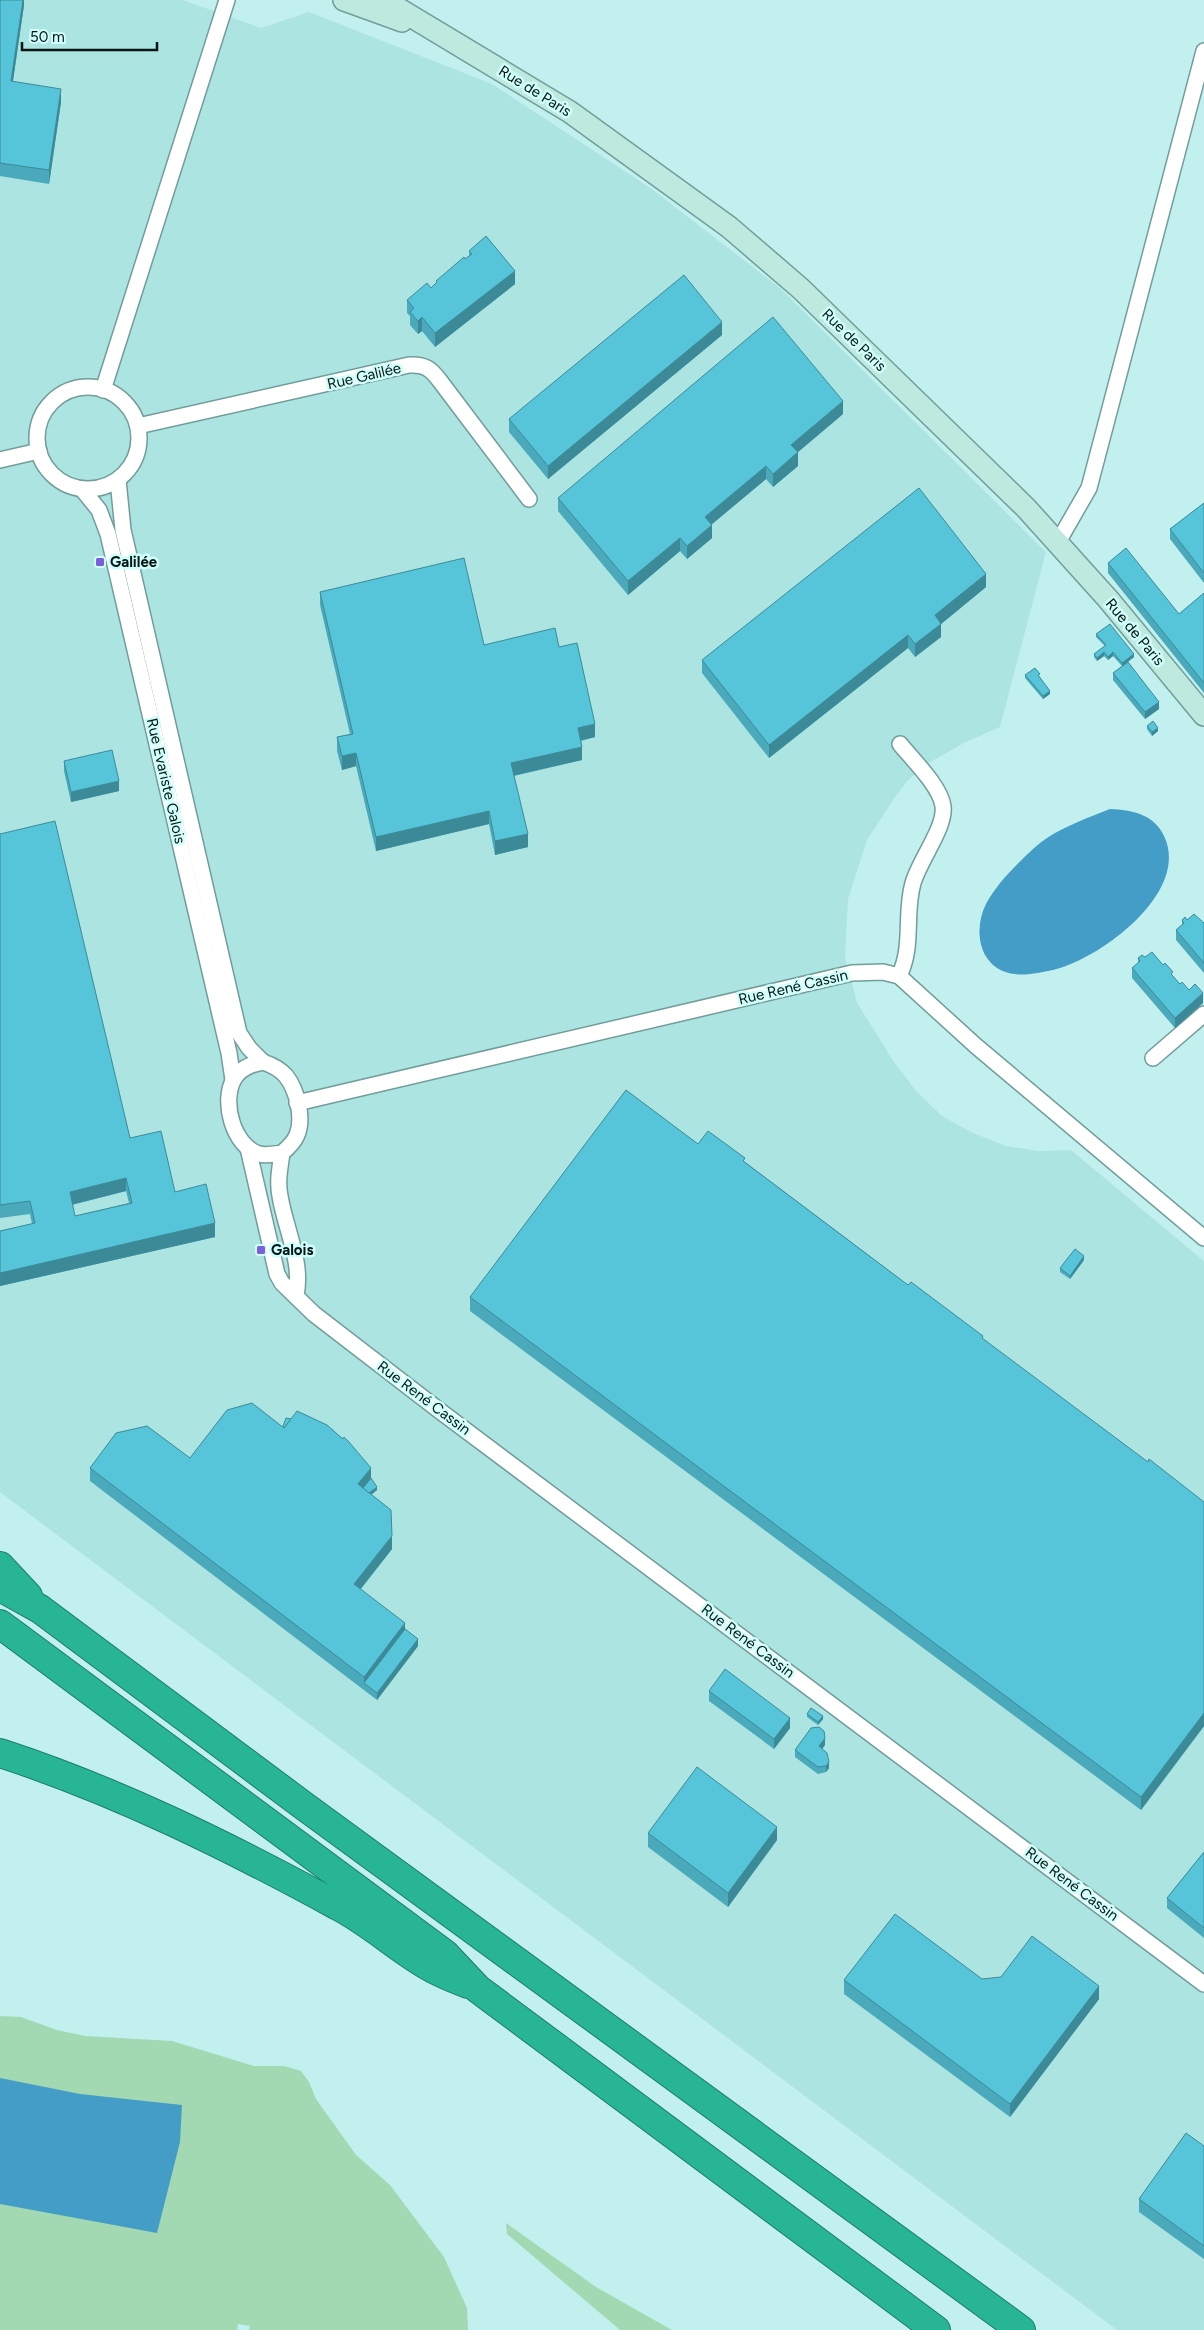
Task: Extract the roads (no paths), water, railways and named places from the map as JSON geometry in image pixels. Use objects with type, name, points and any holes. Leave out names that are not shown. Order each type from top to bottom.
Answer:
[{"type":"highway","points":[[0,1566],[40,1609]]},
{"type":"highway","points":[[0,1587],[40,1609],[296,1800],[1021,2330]]},
{"type":"highway","points":[[0,1624],[446,1954],[478,1989],[936,2330]]},
{"type":"highway","points":[[0,1753],[53,1770],[162,1817],[340,1907],[430,1967],[478,1989]]},
{"type":"street","points":[[104,390],[227,0]]},
{"type":"street","name":"Rue de Paris","points":[[344,0],[442,36]]},
{"type":"street","name":"Rue de Paris","points":[[384,0],[570,112],[729,227],[800,288],[1021,503],[1058,542],[1204,715]]},
{"type":"street","points":[[1058,542],[1089,488],[1204,51]]},
{"type":"street","name":"Rue Galilée","points":[[138,426],[409,365],[424,366],[430,369],[440,381],[529,499]]},
{"type":"street","points":[[88,388],[104,390],[115,395],[125,404],[138,426],[139,442],[136,456],[129,470],[118,480],[95,489],[82,489],[68,485],[55,477],[45,465],[39,450],[38,435],[41,420],[48,407],[59,396],[73,390],[88,388]]},
{"type":"street","points":[[0,460],[39,450]]},
{"type":"street","name":"Rue Evariste Galois","points":[[82,489],[99,510],[108,534],[229,1053],[233,1080],[229,1104],[233,1126],[248,1148],[277,1274],[282,1283],[296,1294],[299,1280],[280,1195],[278,1177],[282,1153],[296,1137],[300,1114],[293,1088],[286,1076],[275,1066],[263,1062],[249,1048],[240,1033],[123,530],[118,480]]},
{"type":"street","points":[[900,744],[939,794],[944,814],[942,824],[927,850],[914,882],[911,893],[908,952],[906,963],[899,976],[976,1046],[1204,1238]]},
{"type":"street","name":"Rue René Cassin","points":[[297,1104],[852,973],[882,972],[899,976]]},
{"type":"street","points":[[1153,1058],[1204,1014]]},
{"type":"street","points":[[233,1080],[240,1071],[251,1064],[263,1062]]},
{"type":"street","points":[[248,1148],[258,1154],[282,1153]]},
{"type":"street","name":"Rue René Cassin","points":[[296,1294],[321,1319],[440,1411],[1204,1984]]},
{"type":"water","points":[[1110,809],[1134,812],[1148,818],[1160,829],[1164,836],[1169,857],[1165,879],[1153,900],[1136,920],[1116,938],[1072,963],[1034,974],[1015,974],[1003,971],[994,965],[982,948],[980,926],[986,904],[1001,882],[1042,842],[1070,826]]},
{"type":"water","points":[[0,2078],[80,2094],[182,2105],[180,2142],[157,2233],[0,2204]]},
{"type":"place","name":"Galilée","points":[[100,562]]},
{"type":"place","name":"Galois","points":[[261,1250]]}]
